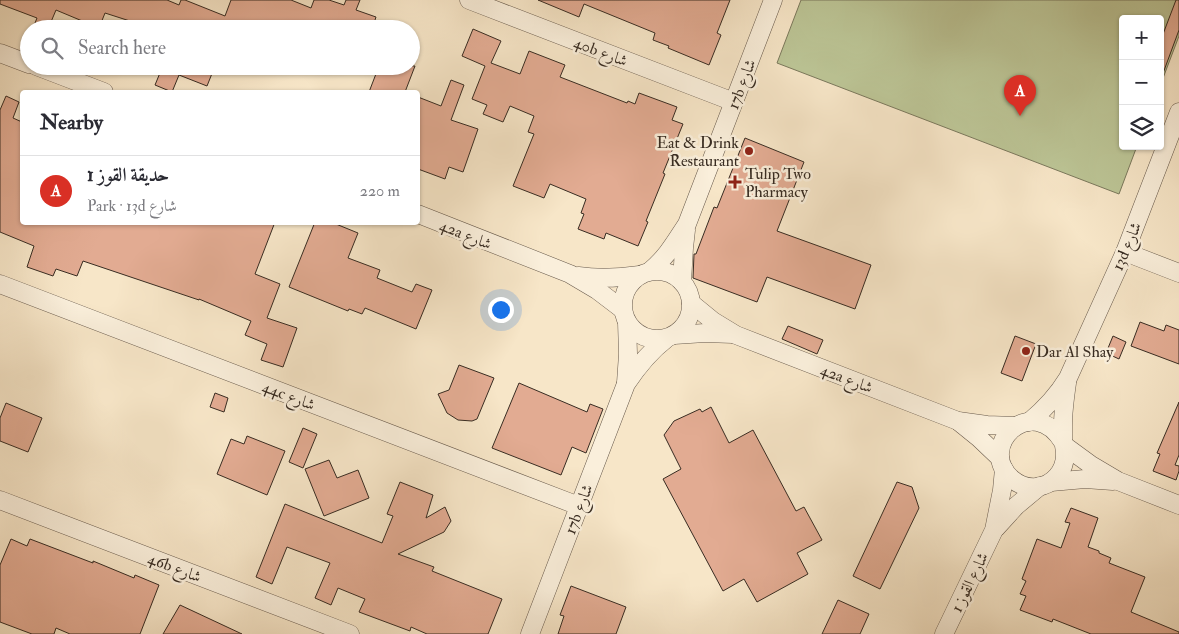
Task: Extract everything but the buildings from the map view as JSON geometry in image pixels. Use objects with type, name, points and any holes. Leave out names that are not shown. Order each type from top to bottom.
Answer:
[{"type":"street","name":"40b شارع","points":[[469,0],[734,102]]},
{"type":"street","name":"17b شارع","points":[[645,273],[668,254],[687,224],[773,0]]},
{"type":"street","points":[[0,52],[20,60]]},
{"type":"street","points":[[60,75],[99,90]]},
{"type":"street","name":"13d شارع","points":[[1022,424],[1040,413],[1051,402],[1068,378],[1125,252],[1179,112]]},
{"type":"street","name":"42a شارع","points":[[420,215],[570,274],[597,290],[624,316]]},
{"type":"street","name":"17b شارع","points":[[682,282],[687,224]]},
{"type":"street","points":[[1125,252],[1179,273]]},
{"type":"street","points":[[659,270],[676,276],[682,282],[689,292],[692,303],[690,315],[684,327],[670,337],[655,340],[635,332],[624,316],[624,296],[629,284],[645,273],[659,270]]},
{"type":"street","name":"42a شارع","points":[[570,274],[604,278],[645,273]]},
{"type":"street","name":"44c شارع","points":[[0,284],[579,506]]},
{"type":"street","name":"42a شارع","points":[[692,303],[736,335],[958,421],[987,425],[1022,424]]},
{"type":"street","name":"17b شارع","points":[[624,316],[628,354],[626,384]]},
{"type":"street","name":"42a شارع","points":[[670,337],[705,333],[736,335]]},
{"type":"street","name":"17b شارع","points":[[530,634],[626,384],[643,359],[654,348],[670,337]]},
{"type":"street","name":"13d شارع","points":[[1064,444],[1064,410],[1068,378]]},
{"type":"street","name":"42a شارع","points":[[958,421],[980,438],[1002,463]]},
{"type":"street","points":[[1118,481],[1085,480],[1032,487],[1023,486],[1008,476],[1002,463],[1001,448],[1003,440],[1008,432],[1022,424],[1039,422],[1049,426],[1058,433],[1064,444],[1091,465],[1118,481],[1179,505]]},
{"type":"street","points":[[1046,484],[1058,475],[1063,466],[1065,456],[1064,444]]},
{"type":"street","name":"شارع القوز 1","points":[[944,634],[994,530],[1002,490],[1002,463]]},
{"type":"street","name":"شارع القوز 1","points":[[994,530],[1016,506],[1046,484]]},
{"type":"street","name":"46b شارع","points":[[0,500],[350,634]]},
{"type":"green space","points":[[801,0],[1179,0],[1179,36],[1164,75],[1164,15],[1119,15],[1119,150],[1136,150],[1119,194],[777,63]]},
{"type":"place","name":"حديقة القوز 1","points":[[1020,116]]},
{"type":"place","name":"Eat & Drink Restaurant","points":[[749,151]]},
{"type":"place","name":"Tulip Two Pharmacy","points":[[735,182]]},
{"type":"place","name":"Dar Al Shay","points":[[1026,351]]}]
